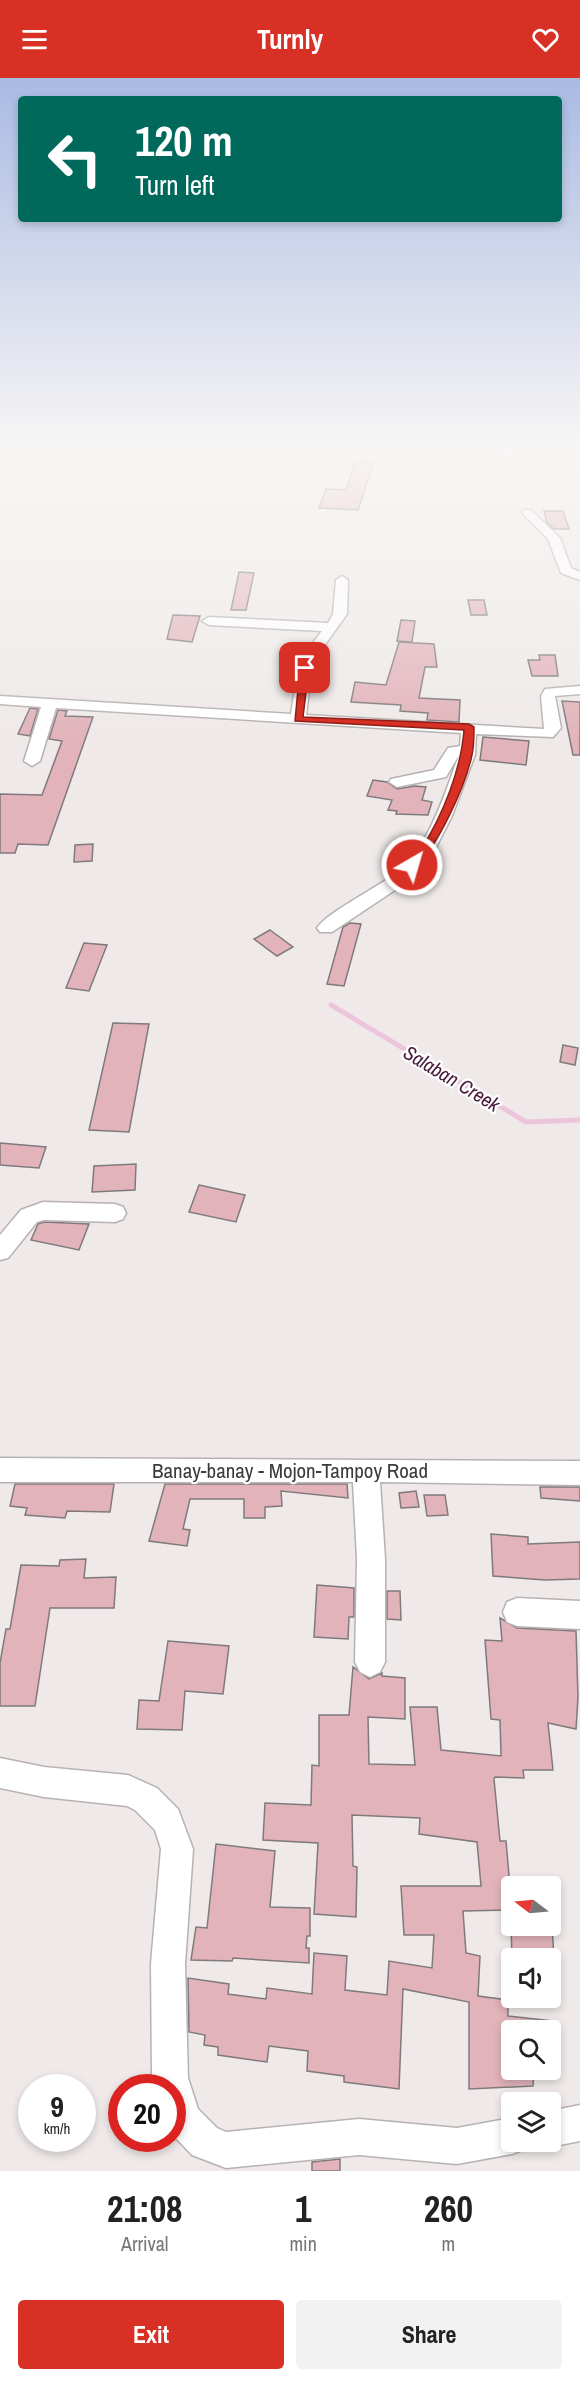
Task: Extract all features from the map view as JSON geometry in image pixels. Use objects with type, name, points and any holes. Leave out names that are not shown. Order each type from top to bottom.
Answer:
[{"type":"street","points":[[557,546],[565,570],[580,576]]},
{"type":"street","points":[[298,719],[305,668],[312,652],[340,614],[342,580]]},
{"type":"street","points":[[209,621],[332,627]]},
{"type":"street","points":[[0,700],[298,719],[469,727],[548,734],[553,728],[548,696],[550,692],[580,690]]},
{"type":"street","points":[[32,761],[50,703]]},
{"type":"street","points":[[326,928],[398,880],[426,851],[444,816],[468,750],[469,727]]},
{"type":"street","points":[[397,782],[440,774],[453,751],[468,750]]},
{"type":"street","points":[[0,1251],[29,1216],[43,1211],[115,1213]]},
{"type":"street","name":"Banay-banay - Mojon-Tampoy Road","points":[[0,1470],[366,1470],[580,1473]]},
{"type":"street","points":[[366,1470],[371,1559],[370,1662]]},
{"type":"street","points":[[517,1612],[580,1615]]},
{"type":"street","points":[[0,1773],[44,1782],[128,1791],[146,1799],[167,1820],[177,1850],[168,1964],[170,2078],[184,2120],[205,2142],[226,2150],[359,2137],[457,2146],[501,2138]]},
{"type":"street","points":[[561,2127],[580,2123]]},
{"type":"building","points":[[239,572],[254,573],[246,610],[231,610]]},
{"type":"building","points":[[468,600],[484,600],[487,615],[471,615]]},
{"type":"building","points":[[173,615],[200,616],[192,642],[167,639]]},
{"type":"building","points":[[401,620],[415,621],[412,642],[397,641]]},
{"type":"building","points":[[399,642],[434,644],[437,667],[425,667],[419,698],[460,700],[459,722],[427,720],[428,713],[400,711],[401,705],[351,702],[355,682],[386,685]]},
{"type":"building","points":[[539,655],[555,655],[558,676],[532,676],[528,660],[540,660]]},
{"type":"building","points":[[562,701],[580,702],[580,755],[573,755]]},
{"type":"building","points":[[30,708],[38,709],[30,736],[18,734]]},
{"type":"building","points":[[58,710],[67,711],[65,716],[93,717],[48,845],[18,844],[15,853],[0,853],[0,794],[42,795],[62,741],[49,739]]},
{"type":"building","points":[[483,737],[529,741],[526,765],[480,760]]},
{"type":"building","points":[[373,780],[387,782],[397,789],[426,787],[422,800],[432,802],[428,815],[396,814],[397,811],[388,810],[392,800],[367,796]]},
{"type":"building","points":[[93,844],[92,861],[74,862],[75,845]]},
{"type":"building","points":[[350,923],[361,924],[344,986],[327,984],[343,927]]},
{"type":"building","points":[[270,930],[293,947],[277,956],[254,939]]},
{"type":"building","points":[[84,943],[107,945],[89,991],[66,988]]},
{"type":"building","points":[[113,1023],[149,1024],[129,1132],[89,1130]]},
{"type":"building","points":[[563,1045],[578,1048],[575,1065],[560,1062]]},
{"type":"building","points":[[0,1143],[46,1147],[39,1168],[0,1165]]},
{"type":"building","points":[[136,1164],[135,1190],[92,1192],[94,1166]]},
{"type":"building","points":[[199,1185],[245,1195],[236,1222],[189,1212]]},
{"type":"building","points":[[44,1222],[89,1224],[79,1250],[31,1240],[38,1224]]},
{"type":"building","points":[[15,1484],[114,1484],[110,1512],[67,1511],[65,1518],[25,1515],[27,1508],[10,1506]]},
{"type":"building","points":[[165,1484],[347,1484],[348,1498],[281,1491],[282,1506],[265,1507],[265,1518],[244,1518],[244,1499],[190,1499],[183,1529],[190,1530],[187,1546],[149,1541]]},
{"type":"building","points":[[540,1487],[580,1487],[580,1501],[541,1498]]},
{"type":"building","points":[[416,1491],[419,1507],[401,1508],[399,1493]]},
{"type":"building","points":[[424,1495],[445,1495],[448,1515],[427,1516]]},
{"type":"building","points":[[491,1534],[528,1537],[528,1544],[580,1542],[580,1579],[545,1580],[493,1576]]},
{"type":"building","points":[[86,1559],[84,1578],[116,1577],[114,1608],[50,1608],[35,1706],[0,1706],[0,1663],[6,1629],[10,1629],[21,1565],[59,1566],[60,1560]]},
{"type":"building","points":[[317,1585],[354,1588],[354,1617],[349,1617],[348,1639],[314,1637]]},
{"type":"building","points":[[387,1591],[400,1591],[401,1620],[387,1619]]},
{"type":"building","points":[[500,1618],[517,1628],[576,1631],[578,1697],[576,1729],[548,1723],[553,1770],[523,1770],[524,1778],[495,1777],[500,1841],[506,1841],[509,1876],[501,1876],[501,1910],[463,1911],[466,1953],[480,1956],[478,1996],[501,1999],[501,2008],[508,2008],[508,2016],[544,2020],[501,2020],[501,2080],[533,2080],[533,2086],[469,2089],[469,2002],[403,1989],[399,2089],[344,2082],[344,2076],[307,2071],[308,2051],[269,2046],[267,2062],[218,2055],[218,2047],[204,2045],[205,2035],[189,2032],[188,1978],[229,1984],[228,1994],[266,1999],[267,1988],[312,1994],[314,1953],[347,1956],[345,1990],[387,1995],[389,1961],[432,1968],[434,1935],[404,1935],[401,1886],[481,1886],[477,1842],[419,1834],[420,1818],[352,1815],[353,1866],[357,1867],[356,1917],[314,1914],[318,1843],[263,1840],[265,1803],[311,1805],[312,1765],[319,1766],[319,1715],[349,1715],[353,1667],[369,1679],[382,1673],[382,1676],[405,1678],[405,1719],[368,1717],[369,1764],[415,1765],[410,1707],[437,1707],[441,1750],[501,1756],[500,1720],[491,1719],[485,1640],[502,1641]]},
{"type":"building","points":[[168,1641],[229,1646],[223,1694],[185,1691],[182,1730],[137,1729],[139,1700],[159,1701]]},
{"type":"building","points":[[216,1844],[275,1851],[270,1907],[310,1908],[310,1936],[307,1936],[306,1948],[309,1948],[309,1963],[233,1958],[232,1961],[191,1960],[196,1927],[207,1928]]},
{"type":"building","points":[[511,1936],[553,1936],[553,1948],[512,1948]]},
{"type":"building","points":[[340,2159],[340,2171],[312,2171],[312,2162]]},
{"type":"waterway","name":"Salaban Creek","points":[[331,1005],[526,1122],[580,1120]]},
{"type":"route","points":[[305,668],[303,696],[298,719],[469,727],[467,755],[444,816],[426,851],[412,865]]}]
